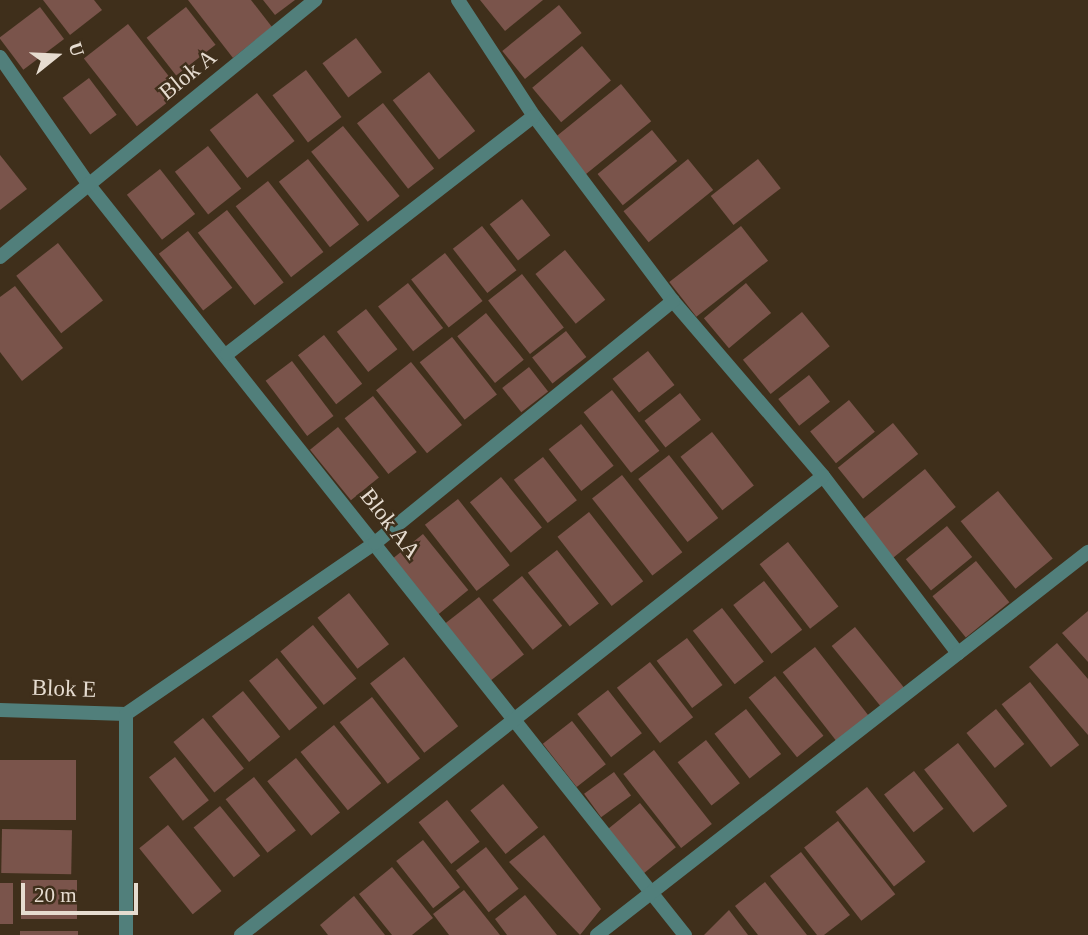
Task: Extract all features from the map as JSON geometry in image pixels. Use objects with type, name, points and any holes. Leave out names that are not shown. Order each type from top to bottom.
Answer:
[{"type":"street","name":"Blok A","points":[[0,257],[315,0]]},
{"type":"street","points":[[458,0],[534,116],[673,301],[823,476],[958,653]]},
{"type":"street","points":[[0,57],[89,185],[227,354],[534,116]]},
{"type":"street","points":[[126,935],[126,714],[375,543],[673,301]]},
{"type":"street","name":"Blok AA","points":[[227,354],[375,543],[520,721],[647,893],[685,935]]},
{"type":"street","points":[[241,935],[520,721],[823,476]]},
{"type":"street","points":[[597,935],[647,893],[1088,552]]},
{"type":"street","name":"Blok E","points":[[0,710],[126,714]]},
{"type":"building","points":[[43,0],[94,0],[102,10],[70,35]]},
{"type":"building","points":[[188,0],[251,0],[272,27],[233,58]]},
{"type":"building","points":[[263,0],[295,0],[275,15]]},
{"type":"building","points":[[480,0],[543,0],[505,31]]},
{"type":"building","points":[[559,5],[582,33],[525,79],[502,51]]},
{"type":"building","points":[[40,7],[64,39],[23,70],[0,37]]},
{"type":"building","points":[[186,7],[216,45],[176,76],[147,38]]},
{"type":"building","points":[[128,24],[181,92],[137,126],[84,58]]},
{"type":"building","points":[[356,38],[382,72],[348,98],[322,63]]},
{"type":"building","points":[[582,46],[611,80],[561,122],[532,88]]},
{"type":"building","points":[[306,70],[342,117],[308,142],[272,95]]},
{"type":"building","points":[[429,72],[475,131],[439,159],[393,100]]},
{"type":"building","points":[[89,78],[117,115],[90,135],[63,98]]},
{"type":"building","points":[[621,84],[651,121],[584,176],[553,139]]},
{"type":"building","points":[[257,93],[295,141],[247,178],[210,130]]},
{"type":"building","points":[[383,103],[434,168],[408,189],[357,123]]},
{"type":"building","points":[[343,126],[400,196],[368,222],[311,152]]},
{"type":"building","points":[[652,130],[677,161],[623,205],[598,174]]},
{"type":"building","points":[[208,146],[241,189],[208,214],[175,172]]},
{"type":"building","points":[[0,155],[27,189],[0,210]]},
{"type":"building","points":[[308,159],[359,224],[330,247],[279,182]]},
{"type":"building","points":[[688,159],[713,190],[649,242],[623,211]]},
{"type":"building","points":[[758,159],[781,188],[733,225],[711,196]]},
{"type":"building","points":[[160,169],[195,214],[162,240],[127,195]]},
{"type":"building","points":[[268,181],[323,252],[291,277],[236,206]]},
{"type":"building","points":[[522,199],[550,235],[518,260],[490,224]]},
{"type":"building","points":[[227,210],[284,282],[254,305],[198,233]]},
{"type":"building","points":[[482,226],[516,270],[487,293],[453,249]]},
{"type":"building","points":[[741,226],[768,261],[696,317],[669,282]]},
{"type":"building","points":[[188,231],[232,288],[203,311],[159,254]]},
{"type":"building","points":[[58,243],[103,301],[61,333],[16,276]]},
{"type":"building","points":[[565,250],[605,300],[576,324],[535,274]]},
{"type":"building","points":[[445,253],[483,301],[449,328],[411,279]]},
{"type":"building","points":[[522,274],[564,328],[530,354],[488,300]]},
{"type":"building","points":[[408,283],[443,328],[413,351],[378,306]]},
{"type":"building","points":[[746,283],[771,313],[729,348],[704,318]]},
{"type":"building","points":[[15,286],[63,348],[22,381],[0,352],[0,297]]},
{"type":"building","points":[[366,309],[397,349],[368,372],[337,332]]},
{"type":"building","points":[[802,312],[830,346],[771,394],[743,360]]},
{"type":"building","points":[[486,313],[524,360],[495,383],[457,336]]},
{"type":"building","points":[[566,331],[586,357],[552,383],[532,357]]},
{"type":"building","points":[[324,335],[362,384],[336,404],[298,355]]},
{"type":"building","points":[[452,337],[497,395],[465,420],[420,362]]},
{"type":"building","points":[[648,351],[674,385],[639,413],[613,379]]},
{"type":"building","points":[[292,361],[334,416],[307,436],[266,381]]},
{"type":"building","points":[[411,362],[462,425],[427,453],[376,390]]},
{"type":"building","points":[[529,367],[548,391],[521,412],[502,388]]},
{"type":"building","points":[[809,375],[830,402],[799,426],[778,399]]},
{"type":"building","points":[[612,390],[659,451],[631,473],[584,412]]},
{"type":"building","points":[[680,393],[701,420],[665,447],[645,421]]},
{"type":"building","points":[[373,396],[417,452],[388,474],[345,418]]},
{"type":"building","points":[[849,400],[875,432],[836,463],[810,431]]},
{"type":"building","points":[[893,423],[918,454],[863,499],[838,468]]},
{"type":"building","points":[[581,424],[614,466],[581,491],[549,449]]},
{"type":"building","points":[[338,427],[379,478],[351,500],[310,450]]},
{"type":"building","points":[[712,432],[754,486],[722,510],[680,457]]},
{"type":"building","points":[[669,455],[718,518],[688,542],[638,479]]},
{"type":"building","points":[[543,457],[577,500],[548,523],[514,480]]},
{"type":"building","points":[[925,469],[956,507],[890,561],[859,522]]},
{"type":"building","points":[[622,475],[682,552],[652,576],[592,498]]},
{"type":"building","points":[[501,477],[542,528],[511,553],[470,502]]},
{"type":"building","points":[[998,491],[1053,559],[1015,589],[961,521]]},
{"type":"building","points":[[458,499],[510,565],[477,591],[425,525]]},
{"type":"building","points":[[589,512],[643,581],[612,606],[557,537]]},
{"type":"building","points":[[947,526],[972,557],[931,590],[906,559]]},
{"type":"building","points":[[423,534],[468,590],[436,616],[390,560]]},
{"type":"building","points":[[788,542],[838,607],[810,629],[760,564]]},
{"type":"building","points":[[557,550],[599,604],[570,626],[528,573]]},
{"type":"building","points":[[976,561],[1009,602],[966,637],[932,596]]},
{"type":"building","points":[[522,576],[562,626],[533,650],[492,600]]},
{"type":"building","points":[[764,581],[802,630],[771,654],[733,605]]},
{"type":"building","points":[[349,593],[389,644],[357,669],[317,618]]},
{"type":"building","points":[[479,597],[524,655],[490,681],[445,623]]},
{"type":"building","points":[[722,608],[764,662],[735,684],[693,631]]},
{"type":"building","points":[[1088,611],[1088,662],[1062,633]]},
{"type":"building","points":[[313,625],[356,679],[324,705],[280,651]]},
{"type":"building","points":[[855,627],[905,689],[882,708],[832,646]]},
{"type":"building","points":[[687,638],[723,685],[692,708],[657,661]]},
{"type":"building","points":[[1057,643],[1088,679],[1088,735],[1029,667]]},
{"type":"building","points":[[815,647],[870,718],[838,743],[783,672]]},
{"type":"building","points":[[404,657],[458,726],[424,753],[370,683]]},
{"type":"building","points":[[277,658],[317,708],[289,730],[249,681]]},
{"type":"building","points":[[650,662],[693,717],[660,743],[617,688]]},
{"type":"building","points":[[775,676],[823,736],[797,757],[749,697]]},
{"type":"building","points":[[1030,682],[1079,745],[1051,767],[1002,704]]},
{"type":"building","points":[[608,690],[642,733],[611,757],[577,714]]},
{"type":"building","points":[[243,691],[280,737],[249,762],[212,716]]},
{"type":"building","points":[[372,697],[420,758],[388,784],[340,722]]},
{"type":"building","points":[[746,709],[781,754],[750,779],[714,734]]},
{"type":"building","points":[[996,709],[1024,744],[995,768],[966,733]]},
{"type":"building","points":[[203,718],[244,769],[214,792],[173,742]]},
{"type":"building","points":[[572,721],[606,764],[577,787],[543,744]]},
{"type":"building","points":[[334,725],[381,783],[348,810],[301,752]]},
{"type":"building","points":[[706,740],[740,783],[711,806],[678,762]]},
{"type":"building","points":[[958,743],[1007,806],[973,833],[924,769]]},
{"type":"building","points":[[654,750],[712,824],[681,848],[623,774]]},
{"type":"building","points":[[175,757],[209,800],[183,821],[149,777]]},
{"type":"building","points":[[296,758],[340,812],[311,836],[267,781]]},
{"type":"building","points":[[0,760],[76,760],[76,820],[0,820]]},
{"type":"building","points":[[914,771],[944,809],[914,832],[884,794]]},
{"type":"building","points":[[614,772],[631,795],[601,817],[584,794]]},
{"type":"building","points":[[254,777],[296,831],[267,853],[226,799]]},
{"type":"building","points":[[503,784],[538,828],[506,854],[470,810]]},
{"type":"building","points":[[867,787],[925,862],[894,886],[835,812]]},
{"type":"building","points":[[447,800],[480,842],[451,864],[419,822]]},
{"type":"building","points":[[640,803],[676,847],[643,874],[607,829]]},
{"type":"building","points":[[220,806],[260,856],[234,877],[194,827]]},
{"type":"building","points":[[838,821],[895,894],[861,921],[804,847]]},
{"type":"building","points":[[168,825],[221,891],[193,914],[139,848]]},
{"type":"building","points":[[2,829],[72,830],[71,874],[1,873]]},
{"type":"building","points":[[544,835],[601,909],[580,935],[509,862]]},
{"type":"building","points":[[423,840],[460,887],[433,908],[396,861]]},
{"type":"building","points":[[486,847],[519,889],[489,912],[456,870]]},
{"type":"building","points":[[801,852],[850,915],[824,935],[817,935],[770,876]]},
{"type":"building","points":[[392,867],[433,918],[412,935],[392,935],[359,894]]},
{"type":"building","points":[[21,880],[77,880],[77,919],[21,919]]},
{"type":"building","points":[[765,882],[807,935],[758,935],[735,906]]},
{"type":"building","points":[[0,883],[13,883],[13,924],[0,924]]},
{"type":"building","points":[[464,890],[500,935],[449,935],[433,914]]},
{"type":"building","points":[[525,895],[557,935],[507,935],[495,919]]},
{"type":"building","points":[[354,896],[385,935],[328,935],[320,925]]},
{"type":"building","points":[[729,910],[748,935],[704,935]]},
{"type":"building","points":[[20,931],[78,931],[78,935],[20,935]]}]
